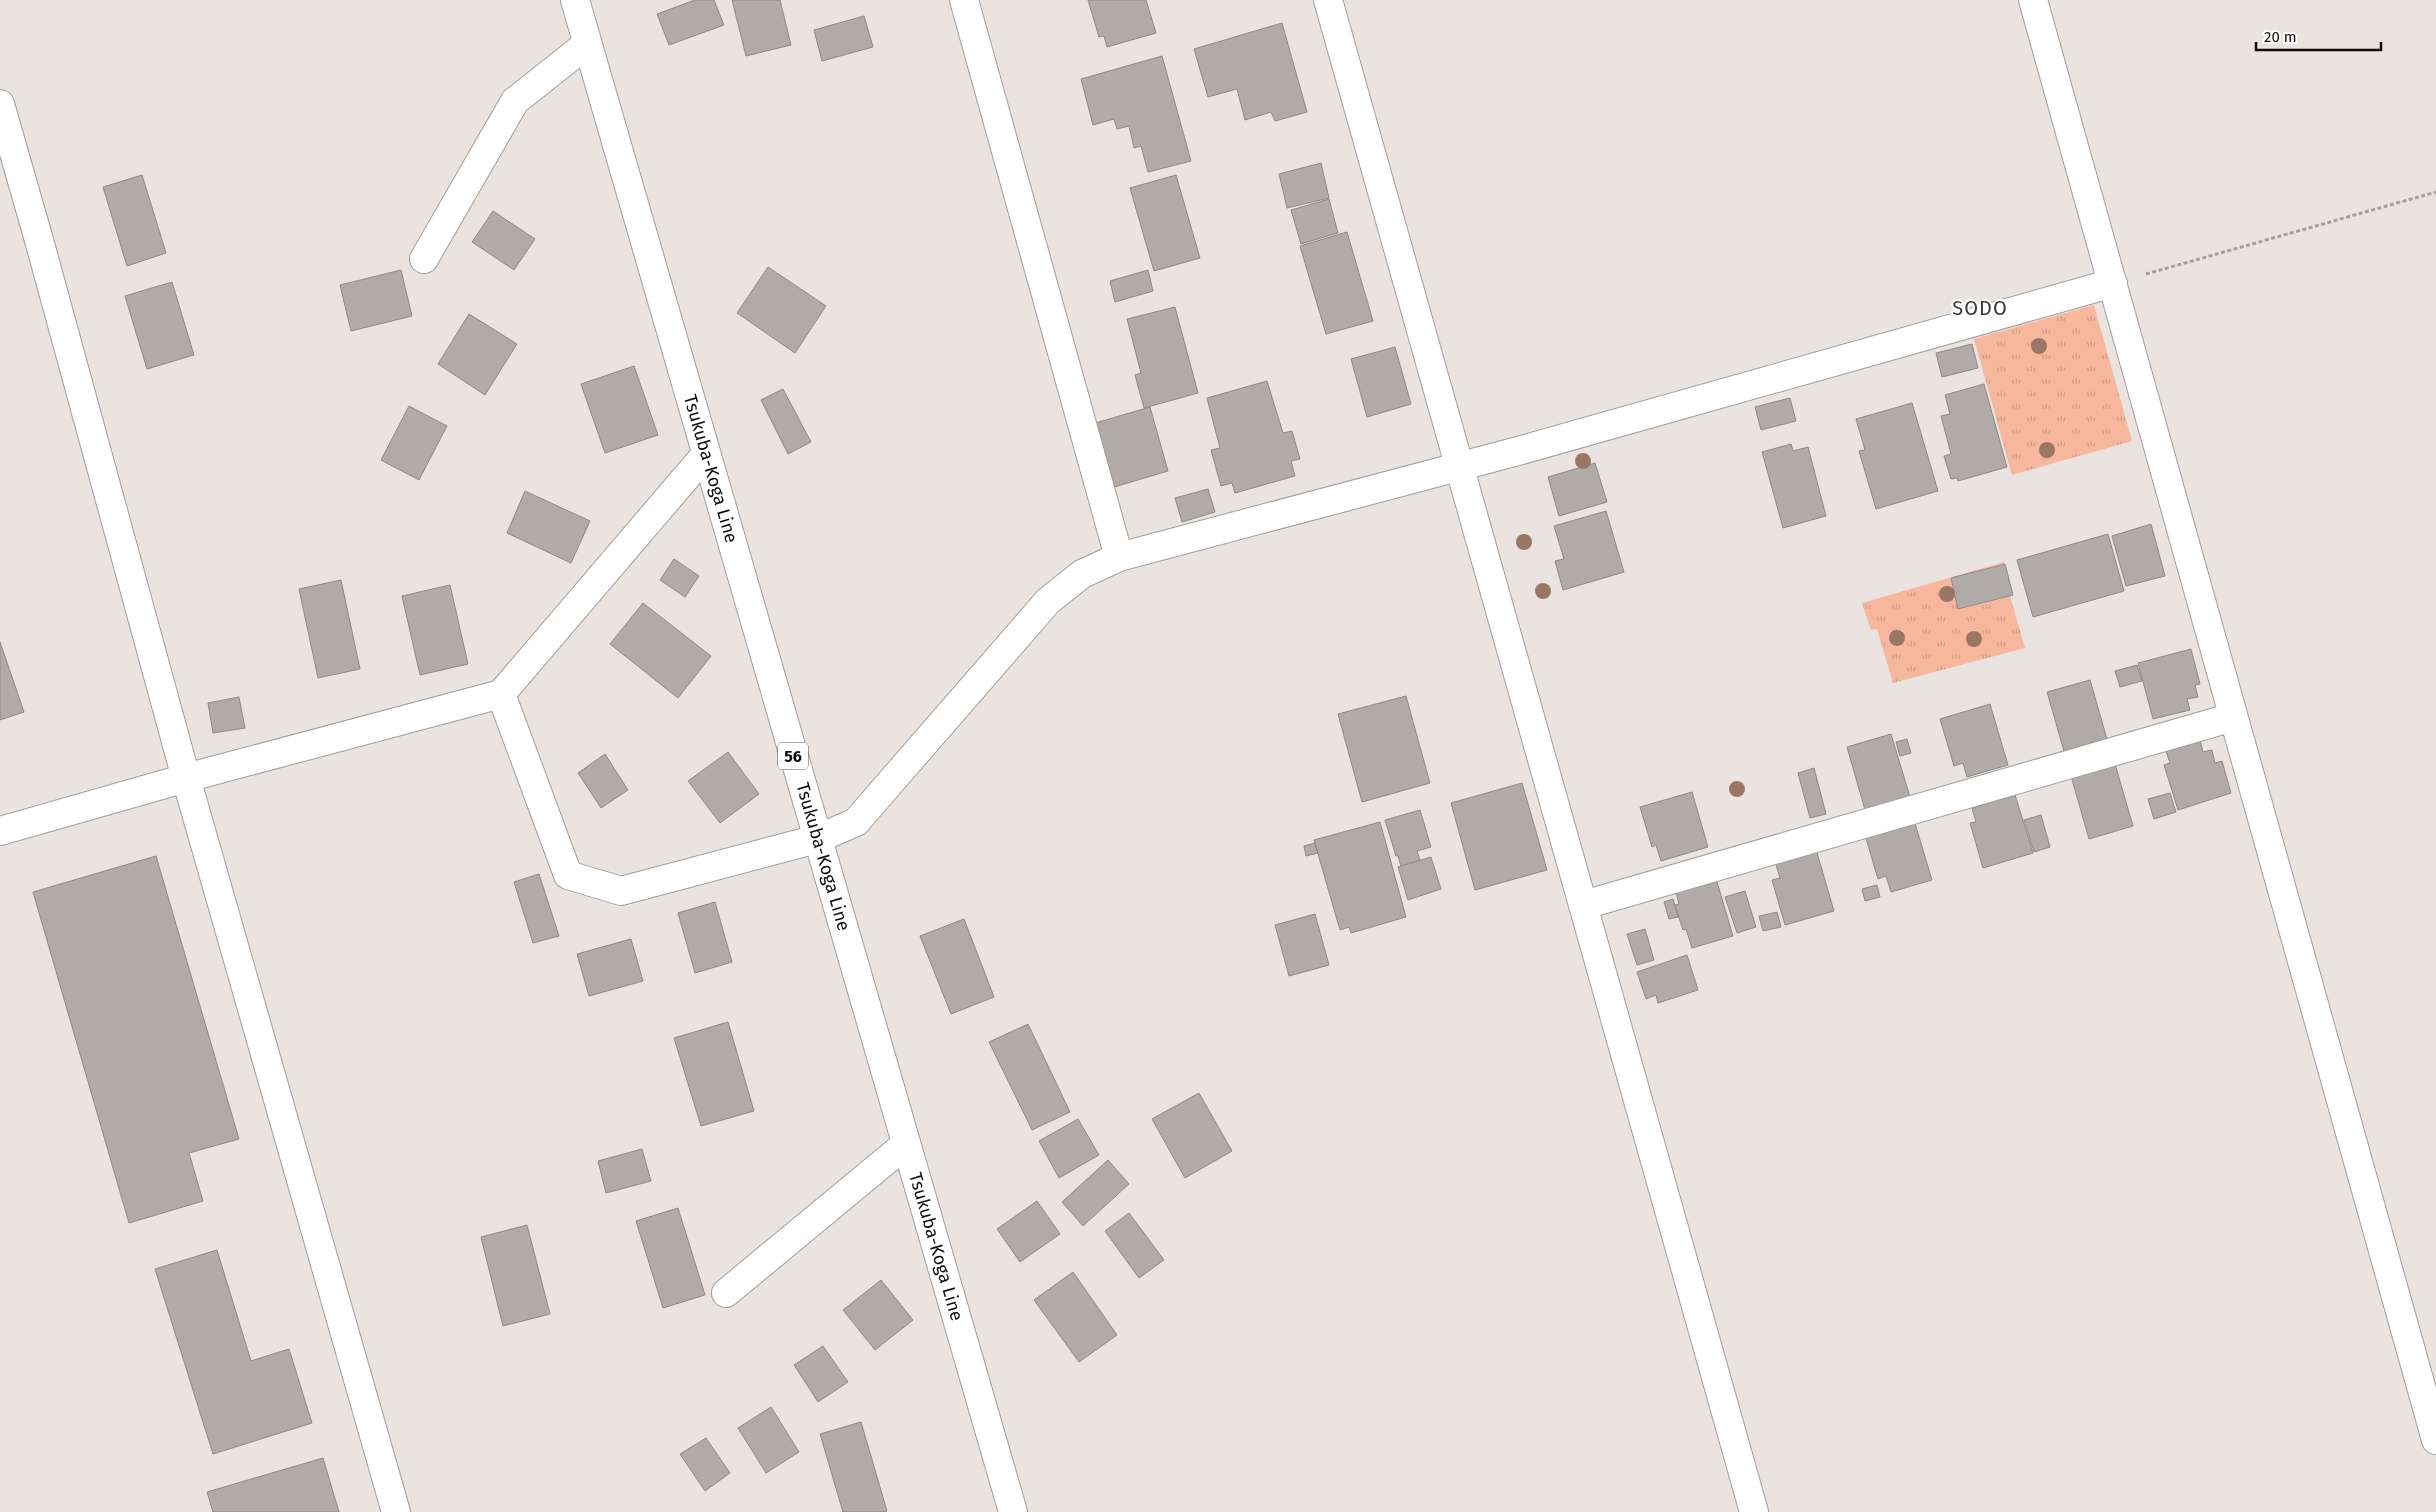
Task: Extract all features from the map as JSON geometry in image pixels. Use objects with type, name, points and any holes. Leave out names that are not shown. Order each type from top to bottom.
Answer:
[{"type":"street","name":"Tsukuba-Koga Line","points":[[575,0],[1013,1512]]},
{"type":"street","points":[[964,0],[1119,557]]},
{"type":"street","points":[[1328,0],[1754,1512]]},
{"type":"street","points":[[2033,0],[2436,1440]]},
{"type":"street","points":[[424,259],[515,101],[587,44]]},
{"type":"street","points":[[0,104],[186,778],[396,1512]]},
{"type":"street","points":[[501,694],[568,875],[620,890],[817,839],[856,822],[1048,601],[1082,574],[1119,557],[1459,467],[2112,283]]},
{"type":"street","points":[[0,831],[186,778],[501,694],[706,454]]},
{"type":"street","points":[[1584,905],[2233,717]]},
{"type":"street","points":[[726,1293],[906,1144]]},
{"type":"path","points":[[2112,283],[2436,192]]},
{"type":"green space","points":[[2094,305],[2132,441],[2012,475],[1974,339]]},
{"type":"green space","points":[[2004,562],[2005,564],[1951,578],[1959,609],[2010,596],[2025,648],[1893,683],[1877,629],[1871,630],[1862,603]]},
{"type":"building","points":[[695,0],[714,0],[724,25],[669,45],[657,14]]},
{"type":"building","points":[[732,0],[780,0],[791,45],[746,56]]},
{"type":"building","points":[[1088,0],[1146,0],[1156,33],[1107,47],[1104,36],[1099,37]]},
{"type":"building","points":[[864,16],[873,47],[822,61],[814,30]]},
{"type":"building","points":[[1282,23],[1307,112],[1275,121],[1271,112],[1245,120],[1237,89],[1208,97],[1194,49]]},
{"type":"building","points":[[1162,56],[1191,161],[1148,172],[1141,146],[1134,148],[1129,126],[1117,129],[1114,119],[1093,125],[1081,79]]},
{"type":"building","points":[[1321,163],[1329,198],[1287,208],[1279,174]]},
{"type":"building","points":[[142,175],[166,253],[127,266],[103,187]]},
{"type":"building","points":[[1176,175],[1200,258],[1154,271],[1130,188]]},
{"type":"building","points":[[1329,199],[1338,233],[1301,244],[1291,210]]},
{"type":"building","points":[[493,211],[535,239],[514,270],[472,242]]},
{"type":"building","points":[[1347,232],[1373,321],[1326,334],[1300,246]]},
{"type":"building","points":[[768,267],[826,306],[795,353],[737,313]]},
{"type":"building","points":[[401,270],[412,316],[351,331],[340,285]]},
{"type":"building","points":[[1148,270],[1153,291],[1115,302],[1110,281]]},
{"type":"building","points":[[172,282],[194,355],[147,369],[125,296]]},
{"type":"building","points":[[1175,307],[1198,393],[1144,408],[1135,375],[1141,373],[1127,319]]},
{"type":"building","points":[[469,314],[517,344],[485,395],[438,364]]},
{"type":"building","points":[[1972,344],[1978,368],[1942,377],[1936,353]]},
{"type":"building","points":[[1395,347],[1411,404],[1367,417],[1351,359]]},
{"type":"building","points":[[634,366],[658,435],[605,453],[581,384]]},
{"type":"building","points":[[1267,381],[1283,433],[1292,431],[1300,459],[1291,461],[1295,476],[1235,493],[1232,483],[1221,486],[1211,450],[1220,448],[1207,398]]},
{"type":"building","points":[[1984,384],[2007,467],[1958,481],[1957,478],[1951,479],[1944,456],[1951,454],[1941,416],[1950,414],[1945,395]]},
{"type":"building","points":[[783,389],[811,442],[788,454],[761,400]]},
{"type":"building","points":[[1790,398],[1796,421],[1761,430],[1755,407]]},
{"type":"building","points":[[1912,403],[1938,491],[1876,509],[1859,451],[1865,450],[1856,419]]},
{"type":"building","points":[[409,406],[447,426],[419,480],[381,460]]},
{"type":"building","points":[[1150,407],[1168,471],[1111,488],[1092,424]]},
{"type":"building","points":[[1791,444],[1793,451],[1808,447],[1826,516],[1783,528],[1762,452]]},
{"type":"building","points":[[1595,463],[1607,502],[1559,516],[1548,477]]},
{"type":"building","points":[[1208,489],[1215,512],[1182,522],[1175,498]]},
{"type":"building","points":[[525,491],[590,521],[571,563],[507,533]]},
{"type":"building","points":[[1606,511],[1624,572],[1563,590],[1555,561],[1564,559],[1554,526]]},
{"type":"building","points":[[2151,524],[2165,576],[2126,586],[2112,536]]},
{"type":"building","points":[[2108,534],[2124,591],[2033,617],[2017,560]]},
{"type":"building","points":[[674,559],[699,576],[685,597],[660,580]]},
{"type":"building","points":[[2005,564],[2013,595],[1958,609],[1951,578]]},
{"type":"building","points":[[341,580],[360,669],[318,678],[299,589]]},
{"type":"building","points":[[450,585],[468,664],[420,675],[402,596]]},
{"type":"building","points":[[643,603],[711,656],[678,698],[610,644]]},
{"type":"building","points":[[0,642],[24,712],[0,720]]},
{"type":"building","points":[[2191,649],[2200,684],[2195,685],[2198,697],[2187,699],[2190,710],[2153,719],[2138,663]]},
{"type":"building","points":[[2137,665],[2142,681],[2120,687],[2115,671]]},
{"type":"building","points":[[2090,680],[2107,739],[2064,751],[2047,692]]},
{"type":"building","points":[[1406,696],[1430,783],[1362,802],[1338,714]]},
{"type":"building","points":[[239,697],[245,728],[213,733],[208,703]]},
{"type":"building","points":[[1990,704],[2008,765],[1967,777],[1963,763],[1954,766],[1940,719]]},
{"type":"building","points":[[1891,734],[1910,797],[1865,810],[1847,747]]},
{"type":"building","points":[[1907,739],[1911,753],[1900,756],[1896,742]]},
{"type":"building","points":[[2200,740],[2203,752],[2212,750],[2215,763],[2222,761],[2231,793],[2178,810],[2164,765],[2170,763],[2166,751]]},
{"type":"building","points":[[728,752],[759,794],[720,823],[688,781]]},
{"type":"building","points":[[605,754],[628,790],[601,808],[578,773]]},
{"type":"building","points":[[2115,764],[2133,826],[2089,839],[2071,776]]},
{"type":"building","points":[[1814,768],[1826,814],[1810,818],[1798,773]]},
{"type":"building","points":[[1522,783],[1547,870],[1475,890],[1451,803]]},
{"type":"building","points":[[1692,792],[1708,847],[1661,861],[1656,845],[1652,847],[1640,807]]},
{"type":"building","points":[[2170,793],[2176,812],[2154,819],[2148,799]]},
{"type":"building","points":[[2015,795],[2033,853],[1983,868],[1970,823],[1976,822],[1972,808]]},
{"type":"building","points":[[1420,810],[1431,847],[1417,851],[1420,860],[1401,866],[1385,820]]},
{"type":"building","points":[[2041,815],[2050,847],[2034,852],[2024,820]]},
{"type":"building","points":[[1914,820],[1932,880],[1891,892],[1886,876],[1878,879],[1865,835]]},
{"type":"building","points":[[1380,822],[1406,917],[1351,933],[1349,927],[1340,930],[1314,840]]},
{"type":"building","points":[[1315,843],[1318,853],[1306,856],[1304,846]]},
{"type":"building","points":[[1815,846],[1834,911],[1785,925],[1772,880],[1780,878],[1774,858]]},
{"type":"building","points":[[156,856],[239,1139],[189,1153],[203,1201],[129,1223],[33,892]]},
{"type":"building","points":[[1431,857],[1441,889],[1408,900],[1398,867]]},
{"type":"building","points":[[539,874],[559,936],[533,943],[514,882]]},
{"type":"building","points":[[1715,875],[1733,936],[1692,948],[1686,929],[1683,930],[1675,905],[1679,904],[1675,888]]},
{"type":"building","points":[[1877,885],[1880,897],[1865,901],[1862,889]]},
{"type":"building","points":[[1745,891],[1756,927],[1737,933],[1725,897]]},
{"type":"building","points":[[1673,899],[1678,917],[1669,919],[1664,902]]},
{"type":"building","points":[[715,902],[732,962],[695,973],[678,913]]},
{"type":"building","points":[[1777,912],[1781,927],[1763,931],[1759,916]]},
{"type":"building","points":[[1315,914],[1329,965],[1289,976],[1275,925]]},
{"type":"building","points":[[964,919],[994,997],[951,1014],[920,936]]},
{"type":"building","points":[[1645,929],[1654,960],[1637,965],[1627,934]]},
{"type":"building","points":[[631,939],[643,981],[589,996],[577,954]]},
{"type":"building","points":[[1687,955],[1698,990],[1658,1003],[1656,995],[1646,999],[1637,972]]},
{"type":"building","points":[[728,1022],[754,1111],[701,1126],[674,1038]]},
{"type":"building","points":[[1028,1024],[1070,1112],[1032,1130],[989,1042]]},
{"type":"building","points":[[1199,1093],[1232,1151],[1185,1178],[1152,1119]]},
{"type":"building","points":[[1078,1119],[1099,1155],[1059,1178],[1039,1141]]},
{"type":"building","points":[[642,1149],[651,1181],[606,1193],[598,1161]]},
{"type":"building","points":[[1108,1160],[1129,1184],[1083,1226],[1062,1202]]},
{"type":"building","points":[[1037,1201],[1060,1234],[1020,1262],[997,1229]]},
{"type":"building","points":[[678,1208],[705,1295],[663,1308],[636,1221]]},
{"type":"building","points":[[1129,1213],[1164,1260],[1139,1278],[1105,1231]]},
{"type":"building","points":[[527,1225],[550,1314],[503,1326],[481,1237]]},
{"type":"building","points":[[217,1250],[251,1361],[289,1349],[312,1423],[213,1454],[155,1269]]},
{"type":"building","points":[[1073,1272],[1117,1335],[1079,1362],[1034,1300]]},
{"type":"building","points":[[881,1280],[913,1320],[875,1350],[843,1310]]},
{"type":"building","points":[[823,1346],[848,1382],[818,1402],[794,1365]]},
{"type":"building","points":[[771,1407],[799,1452],[766,1473],[738,1428]]},
{"type":"building","points":[[861,1422],[887,1511],[884,1512],[843,1512],[820,1434]]},
{"type":"building","points":[[706,1438],[730,1473],[705,1491],[680,1454]]},
{"type":"building","points":[[323,1458],[339,1512],[213,1512],[207,1492]]},
{"type":"district","name":"SODO","points":[[1980,308]]}]
